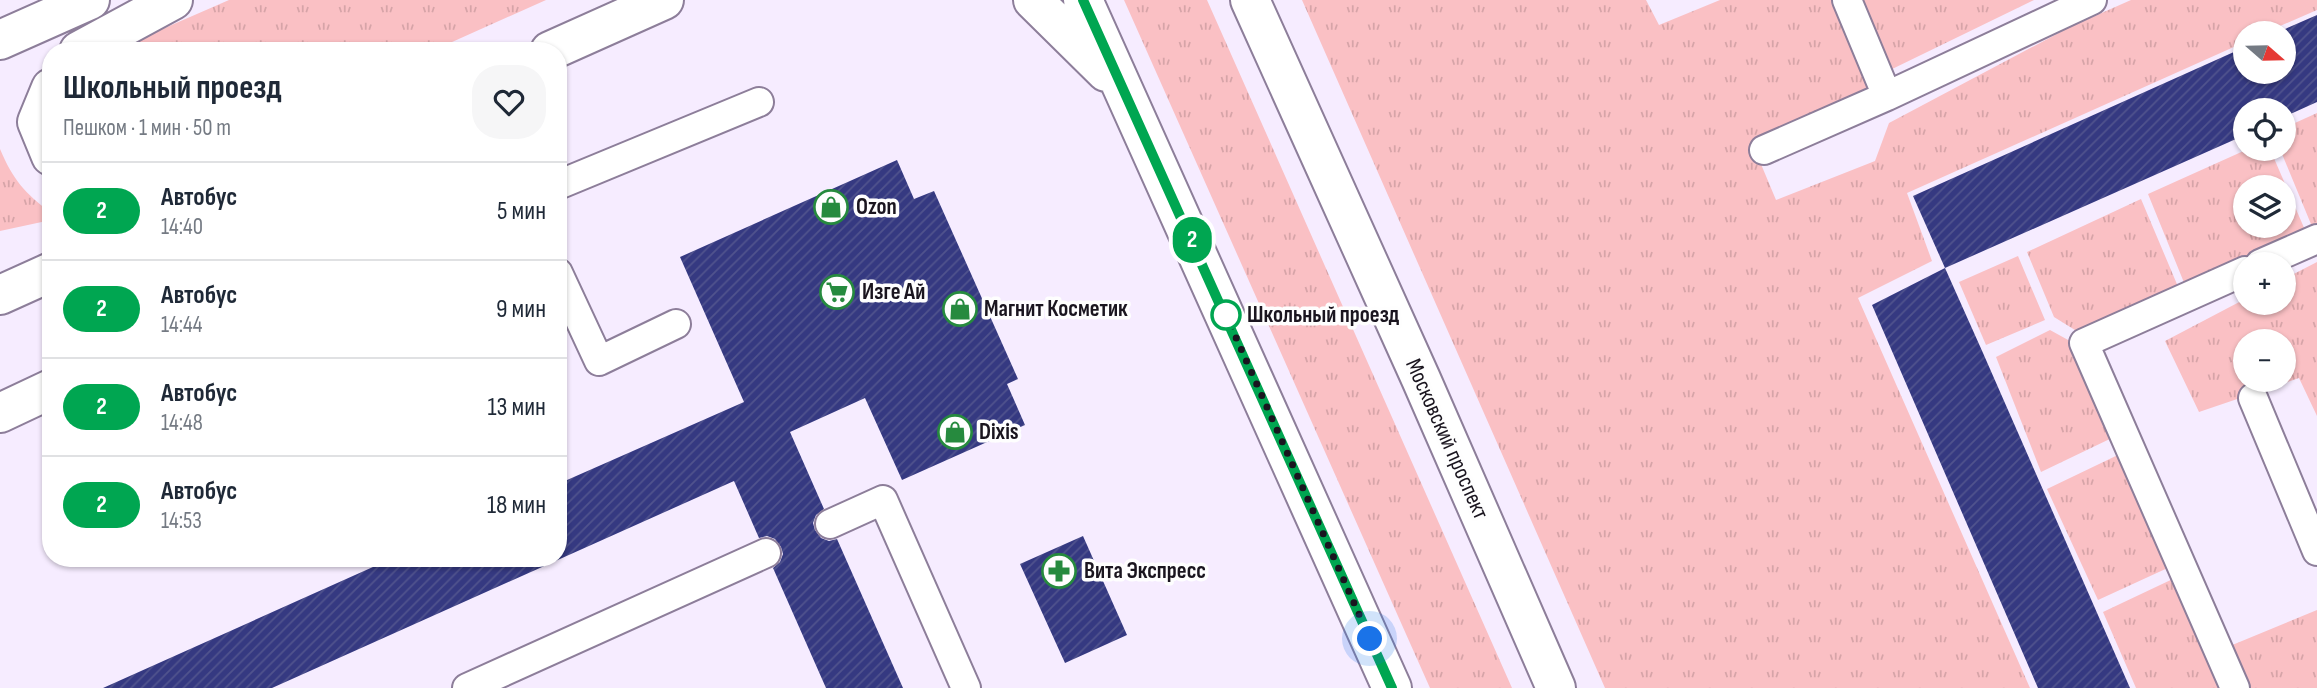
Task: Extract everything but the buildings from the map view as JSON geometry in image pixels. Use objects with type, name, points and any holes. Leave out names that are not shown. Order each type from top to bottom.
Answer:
[{"type":"main road","points":[[0,40],[90,0]]},
{"type":"main road","points":[[96,42],[173,0]]},
{"type":"main road","points":[[567,43],[664,0]]},
{"type":"main road","points":[[1033,0],[1125,93]]},
{"type":"main road","points":[[1083,0],[1392,688]]},
{"type":"main road","name":"Московский проспект","points":[[1257,8],[1556,687]]},
{"type":"main road","points":[[42,110],[37,122],[42,134]]},
{"type":"main road","points":[[0,295],[42,276]]},
{"type":"main road","points":[[0,413],[42,393]]},
{"type":"lane","points":[[1847,0],[1887,96]]},
{"type":"lane","points":[[1764,150],[2092,0]]},
{"type":"lane","points":[[567,181],[758,102]]},
{"type":"lane","points":[[2287,252],[2317,239]]},
{"type":"lane","points":[[2233,276],[2084,343],[2235,688]]},
{"type":"lane","points":[[567,292],[599,360],[676,324]]},
{"type":"lane","points":[[2253,398],[2317,551]]},
{"type":"lane","points":[[830,524],[883,500],[966,688]]},
{"type":"lane","points":[[467,688],[766,553]]},
{"type":"green space","points":[[229,0],[546,0],[452,42],[133,42]]},
{"type":"green space","points":[[1124,0],[1207,0],[1512,688],[1430,688]]},
{"type":"green space","points":[[1302,0],[1646,0],[1659,25],[1720,0],[1839,0],[1877,90],[1753,145],[1776,200],[1875,161],[1889,123],[2070,27],[2131,0],[2317,0],[2317,10],[2292,21],[2233,21],[2233,47],[1907,193],[1932,261],[1858,298],[2030,688],[1605,688]]},
{"type":"green space","points":[[1858,0],[2034,0],[1886,72]]},
{"type":"green space","points":[[2317,113],[2317,227],[2313,229],[2296,188],[2296,175],[2291,175],[2285,161],[2296,161],[2296,123]]},
{"type":"green space","points":[[0,149],[15,178],[42,206],[42,222],[0,231]]},
{"type":"green space","points":[[2233,156],[2233,161],[2275,161],[2281,175],[2233,175],[2233,238],[2288,238],[2257,252],[2233,252],[2233,263],[2185,285],[2148,194]]},
{"type":"green space","points":[[2141,199],[2179,289],[2083,335],[2054,317],[2027,252]]},
{"type":"green space","points":[[2296,209],[2305,230],[2296,234]]},
{"type":"green space","points":[[2018,256],[2045,320],[1986,345],[1959,282]]},
{"type":"green space","points":[[2317,262],[2317,416],[2299,378],[2296,379],[2296,329],[2233,329],[2233,392],[2258,392],[2199,412],[2165,341],[2233,305],[2233,315],[2296,315],[2296,273]]},
{"type":"green space","points":[[2050,330],[2079,346],[2116,436],[2041,472],[1996,357]]},
{"type":"green space","points":[[2122,453],[2172,566],[2098,600],[2047,489]]},
{"type":"green space","points":[[2177,577],[2228,688],[2136,688],[2103,612]]},
{"type":"green space","points":[[2317,610],[2317,688],[2242,688],[2225,648]]},
{"type":"bus line","name":"2","points":[[1083,0],[1392,688]]},
{"type":"place","name":"Ozon","points":[[831,207]]},
{"type":"place","name":"Изге Ай","points":[[837,292]]},
{"type":"place","name":"Магнит Косметик","points":[[960,309]]},
{"type":"place","name":"Школьный проезд","points":[[1226,315]]},
{"type":"place","name":"Dixis","points":[[955,432]]},
{"type":"place","name":"Вита Экспресс","points":[[1059,571]]},
{"type":"route","points":[[1226,315],[1370,639]]}]
